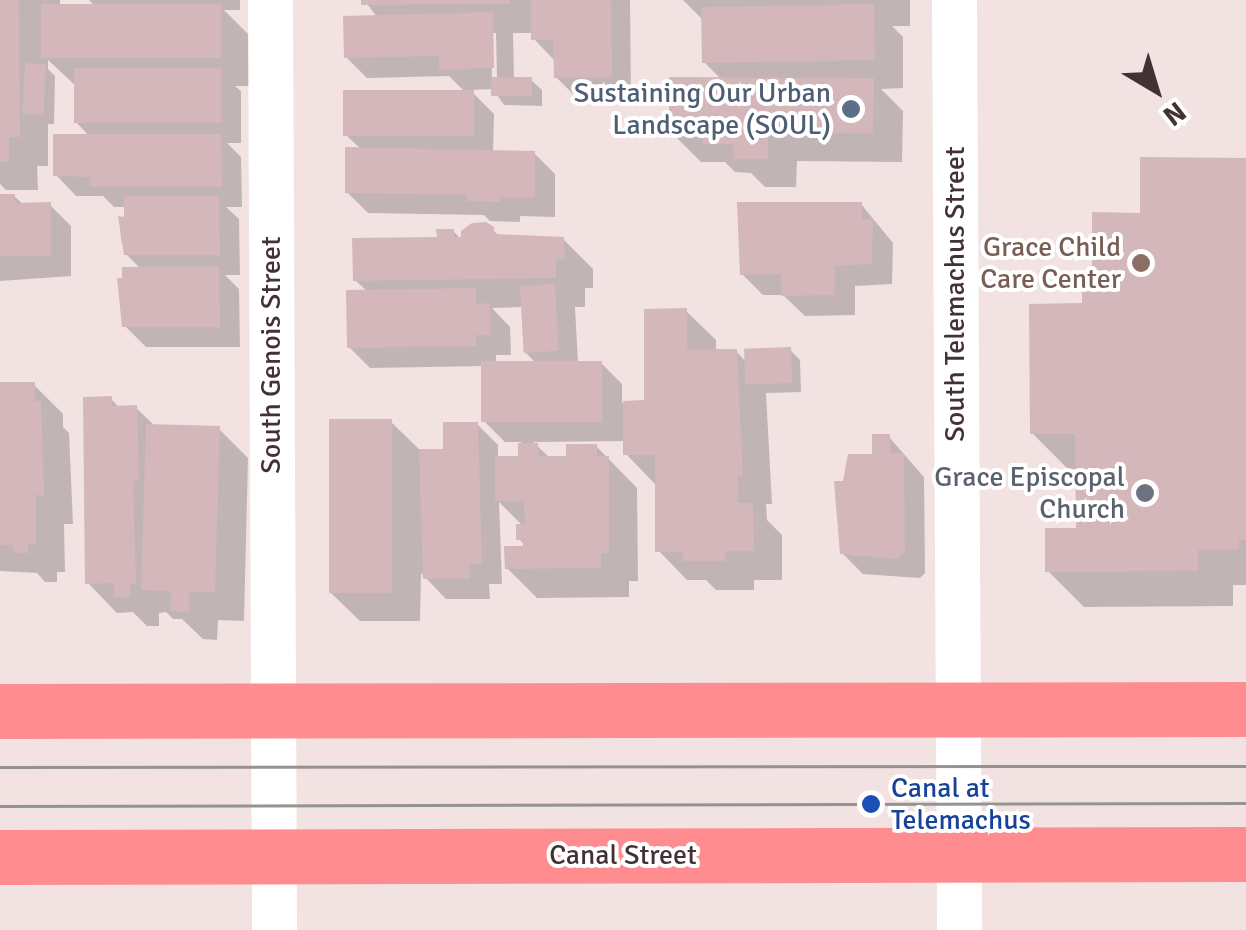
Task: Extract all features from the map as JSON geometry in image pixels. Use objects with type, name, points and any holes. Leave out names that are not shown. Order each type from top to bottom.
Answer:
[{"type":"main road","points":[[0,711],[1246,709]]},
{"type":"main road","name":"Canal Street","points":[[0,857],[1246,854]]},
{"type":"street","name":"South Genois Street","points":[[270,0],[274,930]]},
{"type":"street","name":"South Telemachus Street","points":[[954,0],[958,930]]},
{"type":"building","points":[[0,0],[19,0],[20,137],[9,137],[9,162],[0,162]]},
{"type":"building","points":[[361,0],[510,0],[510,4],[361,5]]},
{"type":"building","points":[[531,0],[611,0],[612,77],[554,78],[553,40],[531,40]]},
{"type":"building","points":[[41,4],[221,4],[221,58],[41,58]]},
{"type":"building","points":[[874,4],[875,60],[702,63],[701,7]]},
{"type":"building","points":[[493,12],[494,68],[439,70],[439,56],[344,58],[343,16]]},
{"type":"building","points":[[25,63],[46,64],[43,115],[22,114]]},
{"type":"building","points":[[74,68],[221,68],[221,123],[74,123]]},
{"type":"building","points":[[491,77],[532,77],[532,96],[491,96]]},
{"type":"building","points":[[669,77],[874,78],[873,133],[768,132],[768,159],[733,159],[733,144],[703,144],[703,133],[669,133]]},
{"type":"building","points":[[343,90],[474,90],[474,136],[343,136]]},
{"type":"building","points":[[53,134],[221,134],[222,187],[91,187],[90,177],[53,176]]},
{"type":"building","points":[[345,147],[535,151],[535,197],[500,197],[500,202],[467,201],[467,195],[345,193]]},
{"type":"building","points":[[1140,157],[1246,158],[1246,540],[1239,540],[1239,549],[1198,550],[1198,571],[1045,572],[1045,528],[1076,528],[1075,434],[1030,434],[1029,304],[1082,303],[1082,288],[1092,287],[1092,212],[1140,213]]},
{"type":"building","points":[[0,194],[15,194],[15,203],[51,202],[51,256],[0,256]]},
{"type":"building","points":[[124,196],[219,196],[220,255],[124,255],[118,216],[124,217]]},
{"type":"building","points":[[737,202],[862,202],[862,220],[873,219],[872,264],[835,266],[835,295],[781,296],[781,274],[740,275]]},
{"type":"building","points":[[486,222],[494,227],[494,234],[564,237],[565,259],[556,260],[556,278],[353,281],[352,238],[437,237],[436,229],[454,229],[454,237],[461,237],[461,231],[472,223]]},
{"type":"building","points":[[219,266],[220,327],[122,327],[117,278],[122,278],[122,267]]},
{"type":"building","points":[[555,284],[559,351],[524,353],[520,286]]},
{"type":"building","points":[[476,288],[476,304],[490,303],[491,335],[476,335],[477,346],[347,348],[346,290]]},
{"type":"building","points":[[687,308],[687,349],[737,349],[743,476],[738,475],[738,503],[753,503],[754,551],[725,551],[725,561],[683,561],[683,552],[655,552],[655,455],[623,455],[623,401],[644,400],[644,309]]},
{"type":"building","points":[[791,347],[792,383],[745,385],[744,349]]},
{"type":"building","points":[[481,361],[602,361],[602,422],[481,422]]},
{"type":"building","points":[[0,382],[35,382],[35,401],[41,401],[44,495],[36,495],[36,544],[28,544],[28,553],[13,553],[12,545],[0,545]]},
{"type":"building","points":[[112,396],[112,406],[137,405],[139,481],[133,481],[136,583],[130,584],[130,597],[114,597],[114,583],[85,584],[83,397]]},
{"type":"building","points":[[329,419],[392,419],[392,593],[329,593]]},
{"type":"building","points":[[443,422],[478,422],[482,564],[469,564],[470,579],[423,579],[419,449],[443,449]]},
{"type":"building","points":[[146,424],[220,426],[215,592],[189,592],[189,612],[170,611],[171,591],[141,590]]},
{"type":"building","points":[[872,434],[890,434],[891,453],[904,454],[905,552],[898,559],[840,554],[834,481],[843,481],[848,454],[872,454]]},
{"type":"building","points":[[518,443],[538,443],[539,456],[566,456],[566,444],[597,444],[597,457],[609,456],[609,553],[601,553],[601,568],[505,569],[504,546],[523,546],[523,540],[516,540],[516,524],[525,524],[524,501],[495,501],[495,456],[518,456]]},
{"type":"tram line","points":[[0,767],[1246,766]]},
{"type":"tram line","points":[[0,806],[1246,803]]},
{"type":"place","name":"Sustaining Our Urban Landscape (SOUL)","points":[[851,109]]},
{"type":"place","name":"Grace Child Care Center","points":[[1141,263]]},
{"type":"place","name":"Grace Episcopal Church","points":[[1145,493]]},
{"type":"place","name":"Canal at Telemachus","points":[[871,804]]}]
